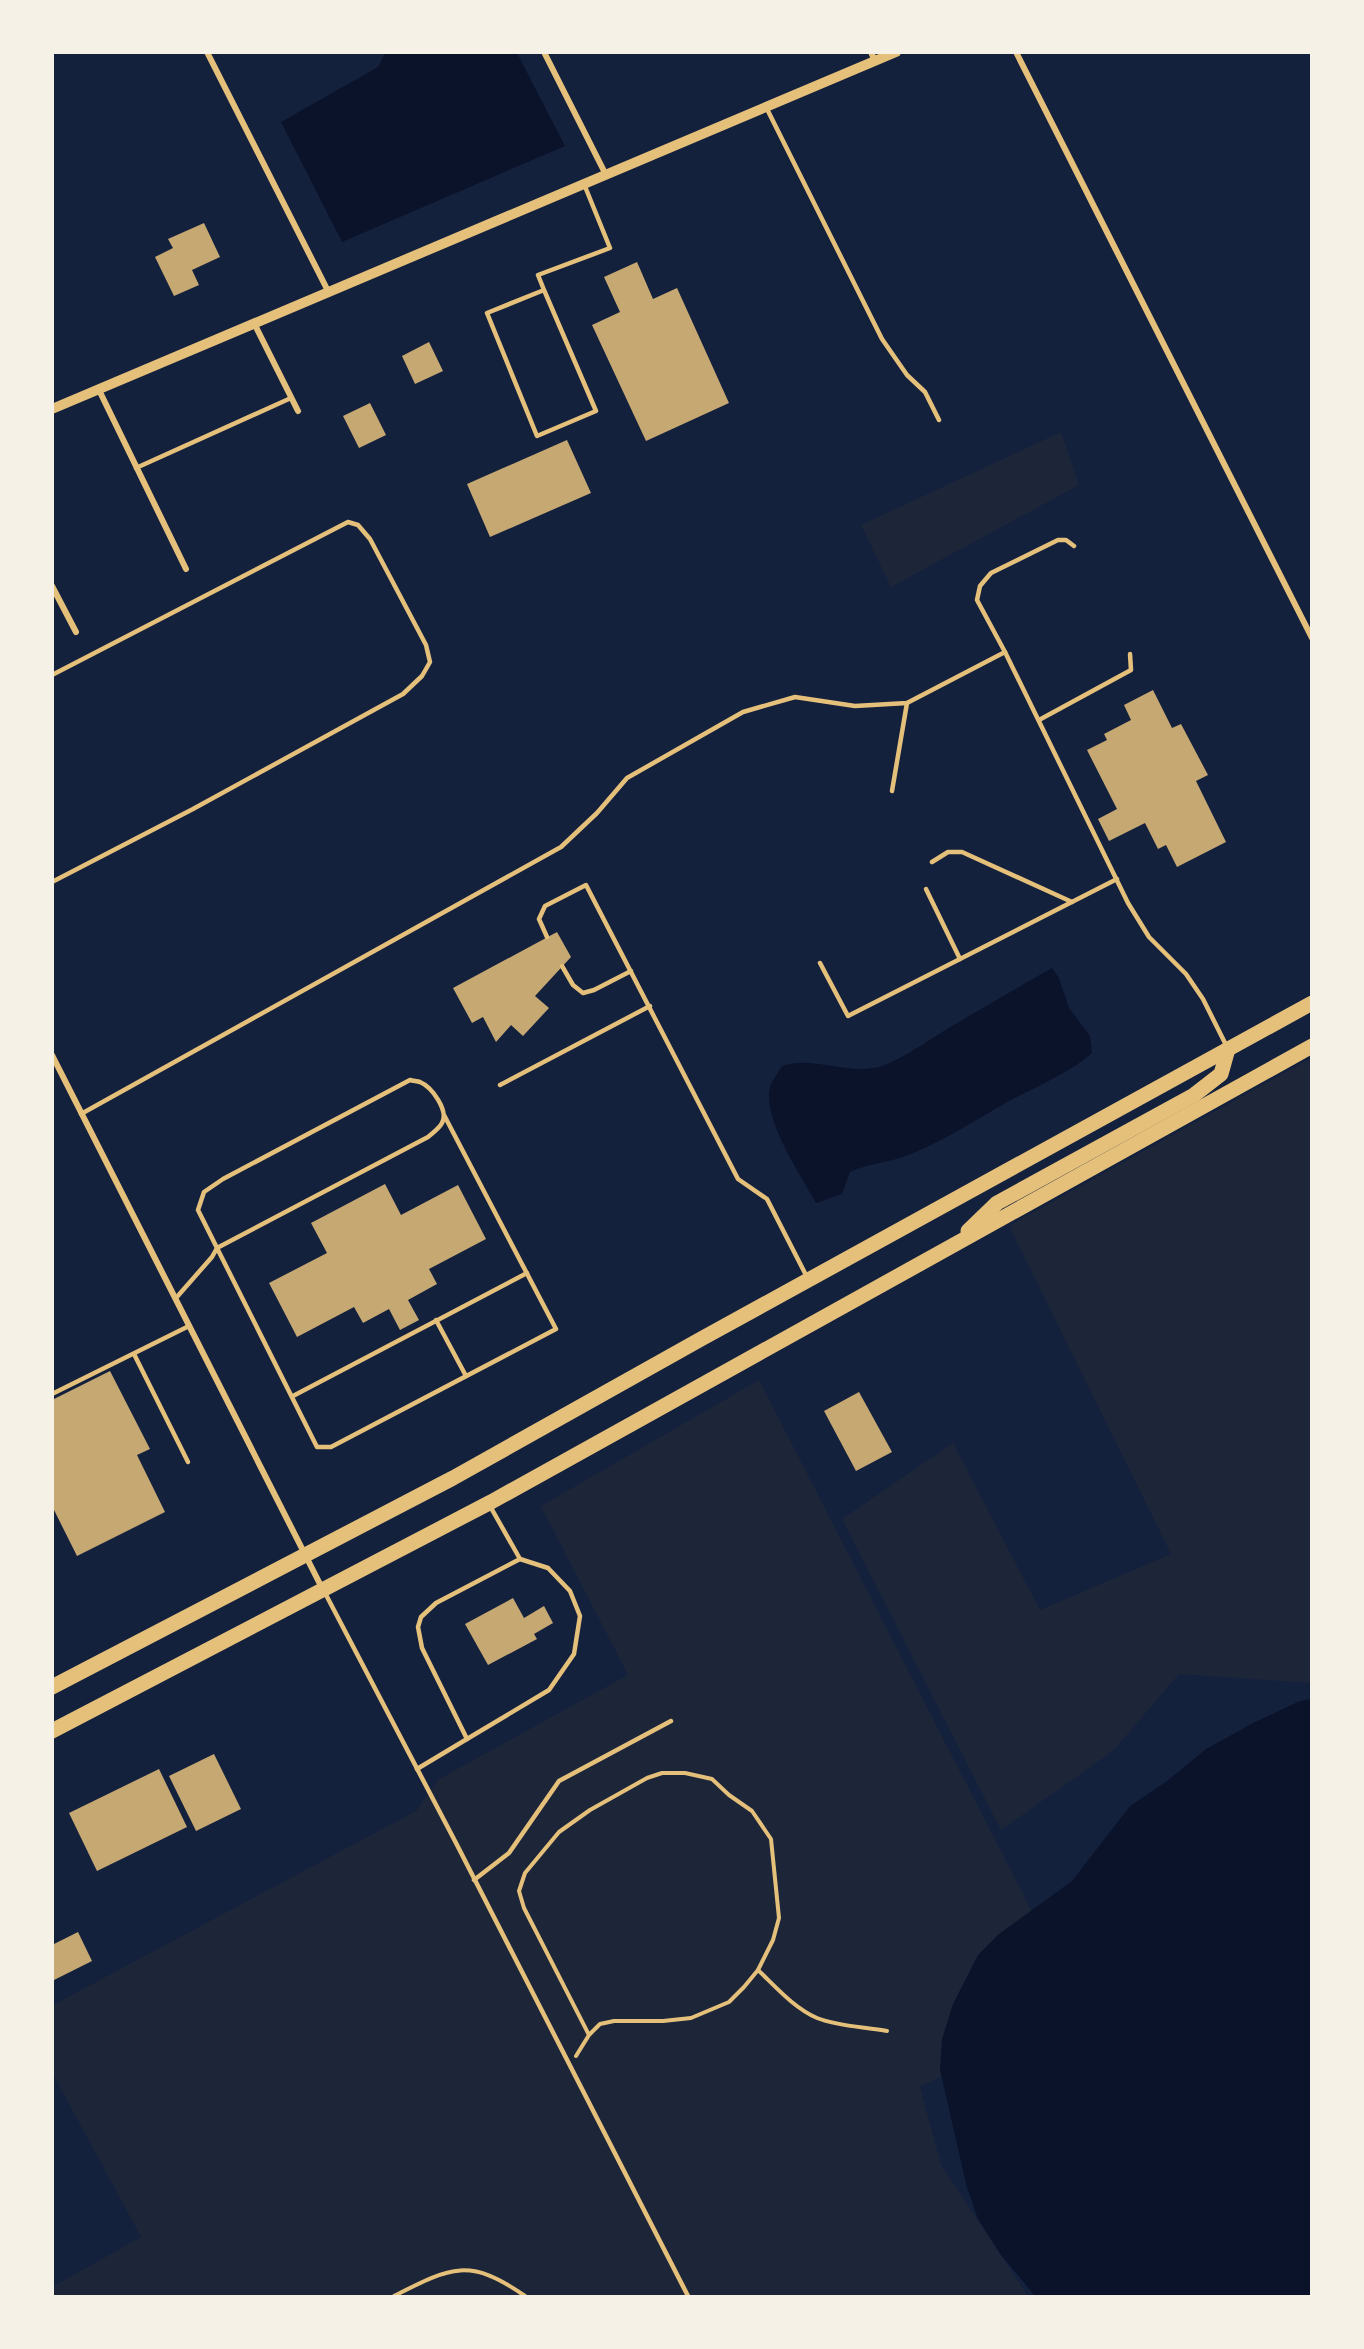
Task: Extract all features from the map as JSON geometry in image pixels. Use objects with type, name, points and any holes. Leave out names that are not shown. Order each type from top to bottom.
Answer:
[{"type":"main road","points":[[52,1687],[453,1478],[701,1338],[809,1281],[1311,1003]]},
{"type":"main road","points":[[52,1731],[488,1504],[1311,1046]]},
{"type":"main road","points":[[953,1245],[997,1203],[1194,1095],[1221,1074],[1228,1049]]},
{"type":"street","points":[[207,52],[330,293]]},
{"type":"street","points":[[544,52],[606,175]]},
{"type":"street","points":[[53,408],[255,325],[766,107],[873,57],[896,52]]},
{"type":"street","points":[[1016,52],[1311,638]]},
{"type":"street","points":[[255,325],[298,411]]},
{"type":"street","points":[[99,390],[186,570]]},
{"type":"street","points":[[52,586],[76,632]]},
{"type":"street","points":[[52,1055],[324,1591]]},
{"type":"lane","points":[[766,107],[882,339],[908,375],[924,392],[939,420]]},
{"type":"lane","points":[[544,290],[487,313],[537,436],[596,411],[538,275],[610,248],[584,184]]},
{"type":"lane","points":[[136,468],[291,398]]},
{"type":"lane","points":[[52,675],[348,522],[358,525],[370,539],[426,645],[430,662],[422,676],[403,694],[193,809],[52,882]]},
{"type":"lane","points":[[1074,546],[1066,540],[1058,540],[991,573],[980,586],[977,600],[1117,879],[1149,937],[1186,974],[1203,999],[1228,1049]]},
{"type":"lane","points":[[81,1114],[561,847],[597,813],[627,778],[743,712],[795,697],[855,706],[907,703],[1005,652]]},
{"type":"lane","points":[[1039,720],[1131,670],[1130,654]]},
{"type":"lane","points":[[892,791],[907,703]]},
{"type":"lane","points":[[932,861],[948,852],[962,852],[1072,902]]},
{"type":"lane","points":[[820,963],[848,1016],[1117,879]]},
{"type":"lane","points":[[547,937],[539,919],[545,906],[586,885],[738,1179],[767,1199],[809,1281]]},
{"type":"lane","points":[[926,889],[960,959]]},
{"type":"lane","points":[[562,966],[573,985],[583,993],[594,990],[631,971]]},
{"type":"lane","points":[[500,1085],[650,1006]]},
{"type":"lane","points":[[410,1080],[420,1082],[439,1102],[556,1329],[331,1447],[317,1447],[217,1248],[198,1210],[204,1192],[222,1179],[410,1080]]},
{"type":"lane","points":[[176,1298],[212,1257],[217,1248],[428,1137],[442,1125],[444,1115]]},
{"type":"lane","points":[[292,1396],[527,1273]]},
{"type":"lane","points":[[436,1320],[466,1376]]},
{"type":"lane","points":[[52,1394],[189,1326]]},
{"type":"lane","points":[[134,1354],[188,1462]]},
{"type":"lane","points":[[417,1768],[549,1690],[574,1654],[580,1616],[570,1591],[548,1568],[520,1559],[488,1504]]},
{"type":"lane","points":[[467,1739],[422,1648],[418,1627],[421,1617],[435,1603],[520,1559]]},
{"type":"lane","points":[[324,1591],[688,2296]]},
{"type":"lane","points":[[474,1880],[509,1852],[559,1781],[671,1721]]},
{"type":"path","points":[[570,2067],[589,2035],[600,2024],[614,2021],[681,2019],[710,2011],[729,2002],[758,1970],[773,1940],[779,1917],[771,1839],[752,1811],[729,1795],[712,1779],[685,1773],[662,1773],[647,1778],[590,1810],[559,1832],[525,1874],[519,1891],[524,1908],[589,2035]]},
{"type":"path","points":[[758,1970],[792,2001],[816,2018],[887,2031]]},
{"type":"path","points":[[394,2296],[447,2271],[471,2270],[494,2277],[525,2296]]},
{"type":"shaded area","points":[[385,53],[517,53],[565,146],[342,242],[281,122],[378,67]]},
{"type":"shaded area","points":[[1061,432],[1079,485],[891,587],[861,525]]},
{"type":"shaded area","points":[[1052,968],[1059,978],[1069,1008],[1090,1036],[1092,1053],[1063,1073],[931,1145],[903,1157],[850,1172],[842,1194],[816,1203],[785,1149],[773,1119],[769,1091],[772,1081],[782,1066],[804,1063],[862,1069],[882,1066],[911,1052]]},
{"type":"shaded area","points":[[1311,1058],[1311,1683],[1179,1674],[1113,1751],[1001,1830],[842,1519],[953,1443],[1040,1610],[1171,1554],[1009,1226]]},
{"type":"shaded area","points":[[759,1380],[1081,2007],[920,2087],[941,2165],[1028,2296],[53,2296],[52,2287],[141,2237],[53,2074],[53,2005],[416,1811],[439,1779],[628,1675],[541,1506]]},
{"type":"shaded area","points":[[1311,1699],[1311,2296],[1035,2296],[1001,2255],[978,2219],[967,2188],[940,2070],[942,2039],[953,2004],[978,1955],[999,1934],[1072,1881],[1130,1806],[1167,1781],[1206,1749],[1255,1722],[1300,1701]]},
{"type":"building","points":[[204,223],[220,257],[192,270],[199,285],[174,296],[155,257],[173,248],[168,239]]},
{"type":"building","points":[[637,262],[653,299],[677,288],[729,403],[646,441],[592,325],[620,312],[604,277]]},
{"type":"building","points":[[429,342],[443,371],[415,384],[402,356]]},
{"type":"building","points":[[370,403],[386,435],[359,448],[343,416]]},
{"type":"building","points":[[567,440],[591,493],[490,537],[467,484]]},
{"type":"building","points":[[1153,690],[1172,728],[1181,724],[1208,775],[1196,781],[1226,842],[1177,867],[1166,845],[1158,849],[1145,823],[1109,841],[1098,819],[1117,809],[1087,750],[1107,740],[1104,734],[1131,720],[1124,705]]},
{"type":"building","points":[[557,932],[571,957],[535,996],[549,1008],[523,1036],[511,1025],[496,1042],[483,1017],[472,1023],[453,988]]},
{"type":"building","points":[[385,1184],[401,1215],[458,1185],[486,1239],[429,1269],[437,1284],[408,1300],[419,1320],[400,1330],[389,1309],[363,1323],[354,1307],[297,1337],[269,1283],[327,1253],[311,1223]]},
{"type":"building","points":[[110,1371],[150,1449],[137,1455],[165,1512],[77,1556],[52,1506],[52,1400]]},
{"type":"building","points":[[859,1392],[892,1452],[856,1471],[824,1411]]},
{"type":"building","points":[[513,1598],[524,1618],[544,1606],[553,1623],[534,1634],[537,1639],[488,1665],[465,1624]]},
{"type":"building","points":[[214,1754],[241,1809],[196,1831],[169,1776]]},
{"type":"building","points":[[159,1769],[187,1827],[97,1871],[69,1813]]},
{"type":"building","points":[[78,1932],[92,1961],[52,1981],[52,1945]]}]
